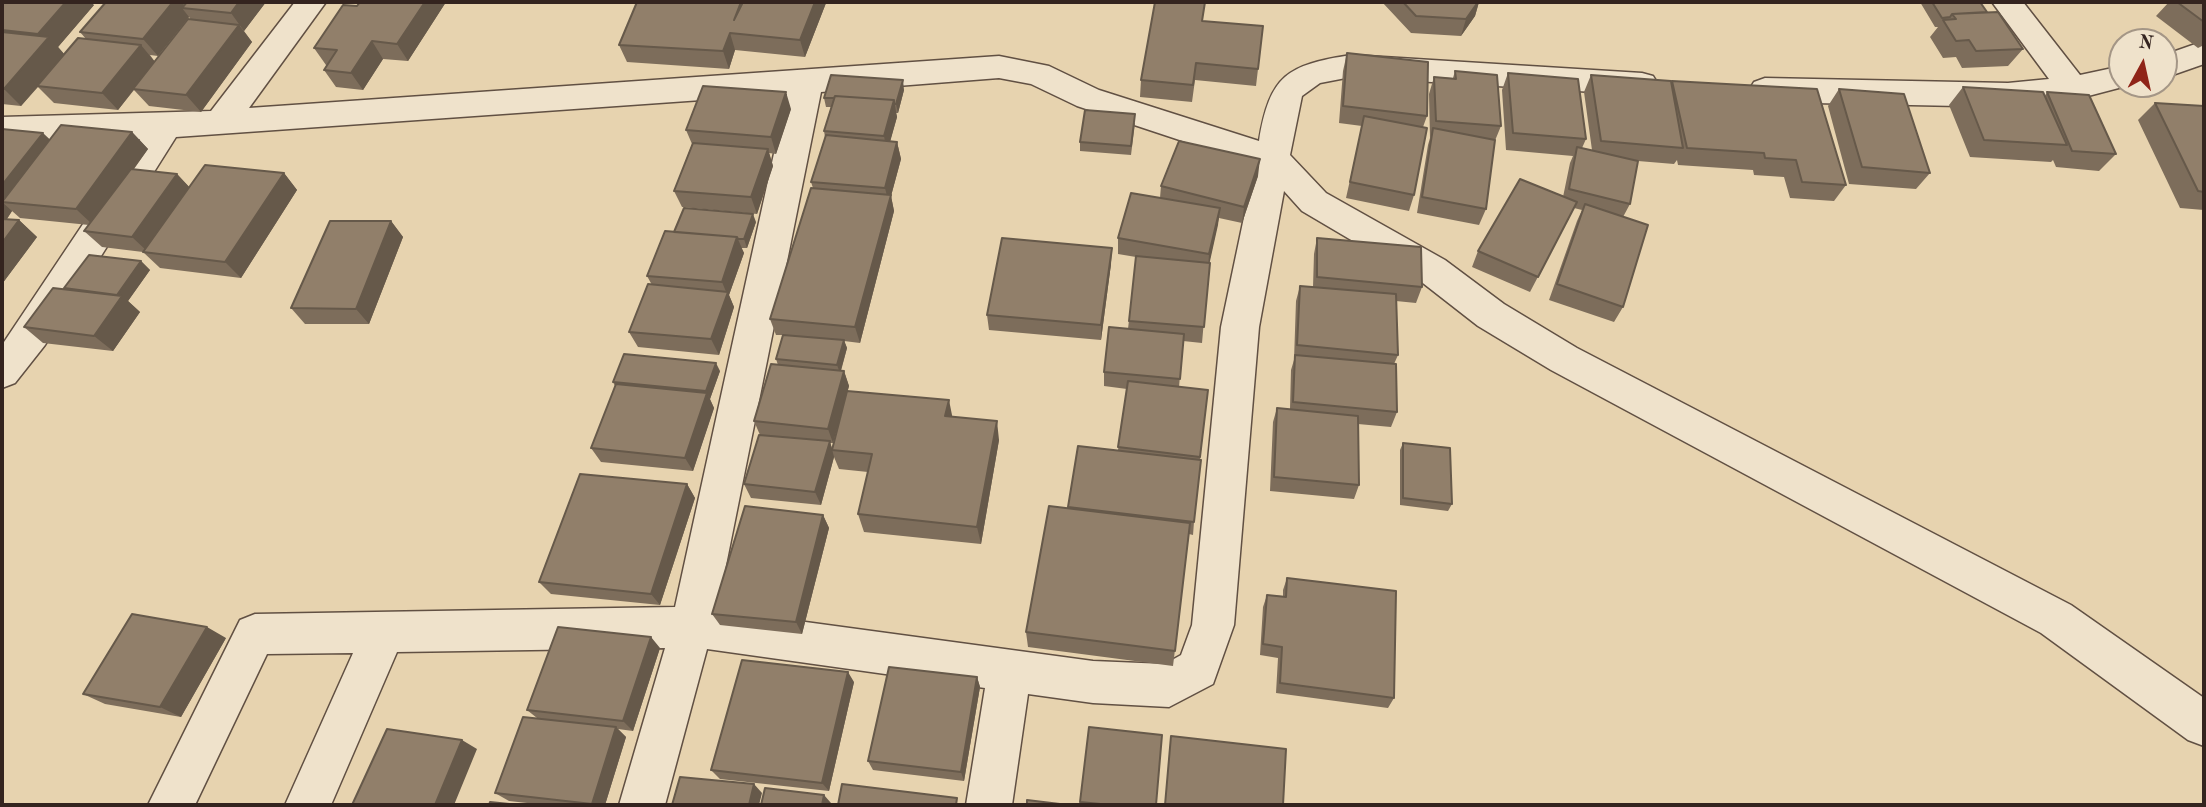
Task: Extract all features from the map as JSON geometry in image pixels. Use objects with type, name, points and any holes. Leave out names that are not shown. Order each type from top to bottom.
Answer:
[{"type":"street","points":[[221,122],[311,2]]},
{"type":"street","points":[[2007,2],[2073,88]]},
{"type":"street","points":[[2178,62],[2204,52]]},
{"type":"street","points":[[171,805],[255,634],[692,627],[1093,682],[1169,686],[1198,669],[1213,625],[1240,327],[1285,92],[1297,81],[1319,70],[1364,66],[1673,86]]},
{"type":"street","points":[[2,129],[166,126],[999,68],[1038,74],[1088,98],[1273,158],[1314,202],[1432,270],[1491,315],[1564,359],[2056,619],[2204,724]]},
{"type":"street","points":[[1727,89],[2008,95],[2073,88],[2108,80]]},
{"type":"street","points":[[642,805],[692,627],[795,126],[809,81]]},
{"type":"street","points":[[2,372],[32,334],[166,126]]},
{"type":"street","points":[[307,805],[384,631]]},
{"type":"street","points":[[989,805],[1010,671]]},
{"type":"building","points":[[2,2],[66,2],[38,34],[2,30]]},
{"type":"building","points":[[106,2],[173,2],[143,39],[80,32]]},
{"type":"building","points":[[187,2],[239,2],[231,13],[182,8]]},
{"type":"building","points":[[360,2],[425,2],[397,44],[372,41],[351,73],[324,70],[337,50],[314,48],[343,5],[357,6]]},
{"type":"building","points":[[637,2],[741,2],[734,20],[743,2],[815,2],[800,40],[730,33],[723,51],[619,45]]},
{"type":"building","points":[[1155,2],[1205,2],[1202,21],[1263,26],[1258,69],[1196,63],[1193,85],[1141,80]]},
{"type":"building","points":[[1403,2],[1478,2],[1466,19],[1416,16]]},
{"type":"building","points":[[1932,2],[1980,2],[1987,12],[1952,14],[1942,18]]},
{"type":"building","points":[[2177,2],[2204,2],[2204,22]]},
{"type":"building","points":[[1998,12],[2023,49],[1976,51],[1969,40],[1956,41],[1943,20],[1956,19],[1952,14]]},
{"type":"building","points":[[188,19],[239,25],[186,95],[133,89]]},
{"type":"building","points":[[2,32],[49,37],[4,89],[2,89]]},
{"type":"building","points":[[78,38],[141,45],[102,93],[37,86]]},
{"type":"building","points":[[1347,53],[1428,62],[1427,116],[1343,106]]},
{"type":"building","points":[[1455,71],[1497,75],[1501,126],[1436,121],[1434,77],[1456,79]]},
{"type":"building","points":[[1508,73],[1578,79],[1586,139],[1513,133]]},
{"type":"building","points":[[831,75],[903,80],[894,104],[894,100],[835,96],[824,98]]},
{"type":"building","points":[[1591,75],[1671,81],[1683,148],[1601,141]]},
{"type":"building","points":[[1672,81],[1817,89],[1846,185],[1802,182],[1796,160],[1765,158],[1764,153],[1687,148]]},
{"type":"building","points":[[703,86],[786,92],[771,137],[686,130]]},
{"type":"building","points":[[1963,87],[2043,92],[2067,145],[1984,140]]},
{"type":"building","points":[[1839,89],[1904,94],[1930,173],[1862,167]]},
{"type":"building","points":[[2047,92],[2089,95],[2116,154],[2072,151]]},
{"type":"building","points":[[835,96],[894,100],[884,136],[824,131]]},
{"type":"building","points":[[2155,103],[2204,106],[2204,192],[2198,191]]},
{"type":"building","points":[[1085,110],[1135,114],[1131,146],[1080,142]]},
{"type":"building","points":[[1364,116],[1427,128],[1414,195],[1350,182]]},
{"type":"building","points":[[61,125],[132,132],[76,209],[2,202]]},
{"type":"building","points":[[1433,128],[1495,140],[1486,209],[1422,197]]},
{"type":"building","points":[[2,129],[43,133],[2,185]]},
{"type":"building","points":[[826,135],[897,142],[885,188],[811,182]]},
{"type":"building","points":[[1179,141],[1260,159],[1244,207],[1161,186]]},
{"type":"building","points":[[693,143],[768,149],[751,197],[674,191]]},
{"type":"building","points":[[1577,147],[1638,161],[1630,204],[1569,189]]},
{"type":"building","points":[[205,165],[284,173],[225,262],[143,252]]},
{"type":"building","points":[[131,169],[177,174],[132,237],[84,231]]},
{"type":"building","points":[[1520,179],[1577,202],[1538,277],[1478,251]]},
{"type":"building","points":[[811,188],[891,195],[855,327],[770,319]]},
{"type":"building","points":[[1131,193],[1220,208],[1209,254],[1118,238]]},
{"type":"building","points":[[1585,204],[1648,225],[1623,307],[1557,284]]},
{"type":"building","points":[[684,208],[753,214],[744,239],[738,239],[674,232]]},
{"type":"building","points":[[2,219],[19,220],[2,243]]},
{"type":"building","points":[[330,221],[391,221],[356,309],[291,308]]},
{"type":"building","points":[[665,231],[737,237],[722,282],[647,276]]},
{"type":"building","points":[[1002,238],[1112,248],[1101,325],[987,315]]},
{"type":"building","points":[[1317,238],[1421,247],[1422,287],[1317,277]]},
{"type":"building","points":[[89,255],[141,261],[117,295],[64,288]]},
{"type":"building","points":[[1136,256],[1210,263],[1204,327],[1129,321]]},
{"type":"building","points":[[648,284],[728,292],[711,339],[629,332]]},
{"type":"building","points":[[1300,286],[1396,294],[1398,355],[1297,345]]},
{"type":"building","points":[[53,288],[122,296],[94,336],[24,327]]},
{"type":"building","points":[[1109,327],[1184,334],[1180,379],[1104,372]]},
{"type":"building","points":[[783,335],[844,340],[837,365],[776,359]]},
{"type":"building","points":[[624,354],[716,363],[706,391],[613,382]]},
{"type":"building","points":[[1295,355],[1396,364],[1397,412],[1293,402]]},
{"type":"building","points":[[771,364],[844,371],[828,429],[754,421]]},
{"type":"building","points":[[1128,381],[1208,390],[1200,457],[1118,447]]},
{"type":"building","points":[[616,384],[707,393],[685,458],[591,448]]},
{"type":"building","points":[[847,391],[949,400],[945,416],[997,421],[977,527],[858,514],[872,454],[832,450]]},
{"type":"building","points":[[1277,408],[1358,416],[1359,485],[1274,477]]},
{"type":"building","points":[[759,435],[830,441],[815,492],[744,484]]},
{"type":"building","points":[[1403,443],[1450,448],[1452,504],[1403,498]]},
{"type":"building","points":[[1078,446],[1201,460],[1194,522],[1068,507]]},
{"type":"building","points":[[580,474],[687,484],[651,594],[539,582]]},
{"type":"building","points":[[745,506],[823,515],[796,622],[712,614]]},
{"type":"building","points":[[1049,506],[1190,523],[1175,651],[1026,632]]},
{"type":"building","points":[[1287,578],[1396,591],[1394,698],[1280,683],[1282,647],[1263,644],[1267,595],[1286,597]]},
{"type":"building","points":[[132,614],[207,627],[160,707],[83,694]]},
{"type":"building","points":[[558,627],[651,637],[623,721],[527,710]]},
{"type":"building","points":[[742,660],[848,672],[822,783],[711,770]]},
{"type":"building","points":[[889,667],[977,677],[961,772],[868,761]]},
{"type":"building","points":[[523,717],[616,727],[592,804],[495,793]]},
{"type":"building","points":[[1089,727],[1162,735],[1156,805],[1080,802]]},
{"type":"building","points":[[387,729],[462,740],[435,805],[352,805]]},
{"type":"building","points":[[1171,736],[1286,749],[1283,805],[1165,805]]},
{"type":"building","points":[[680,777],[754,784],[749,805],[672,805]]},
{"type":"building","points":[[842,784],[957,798],[956,805],[838,805]]},
{"type":"building","points":[[765,788],[824,795],[822,805],[761,805]]},
{"type":"building","points":[[1027,800],[1068,805],[1027,805]]},
{"type":"building","points":[[490,802],[519,805],[489,805]]}]
